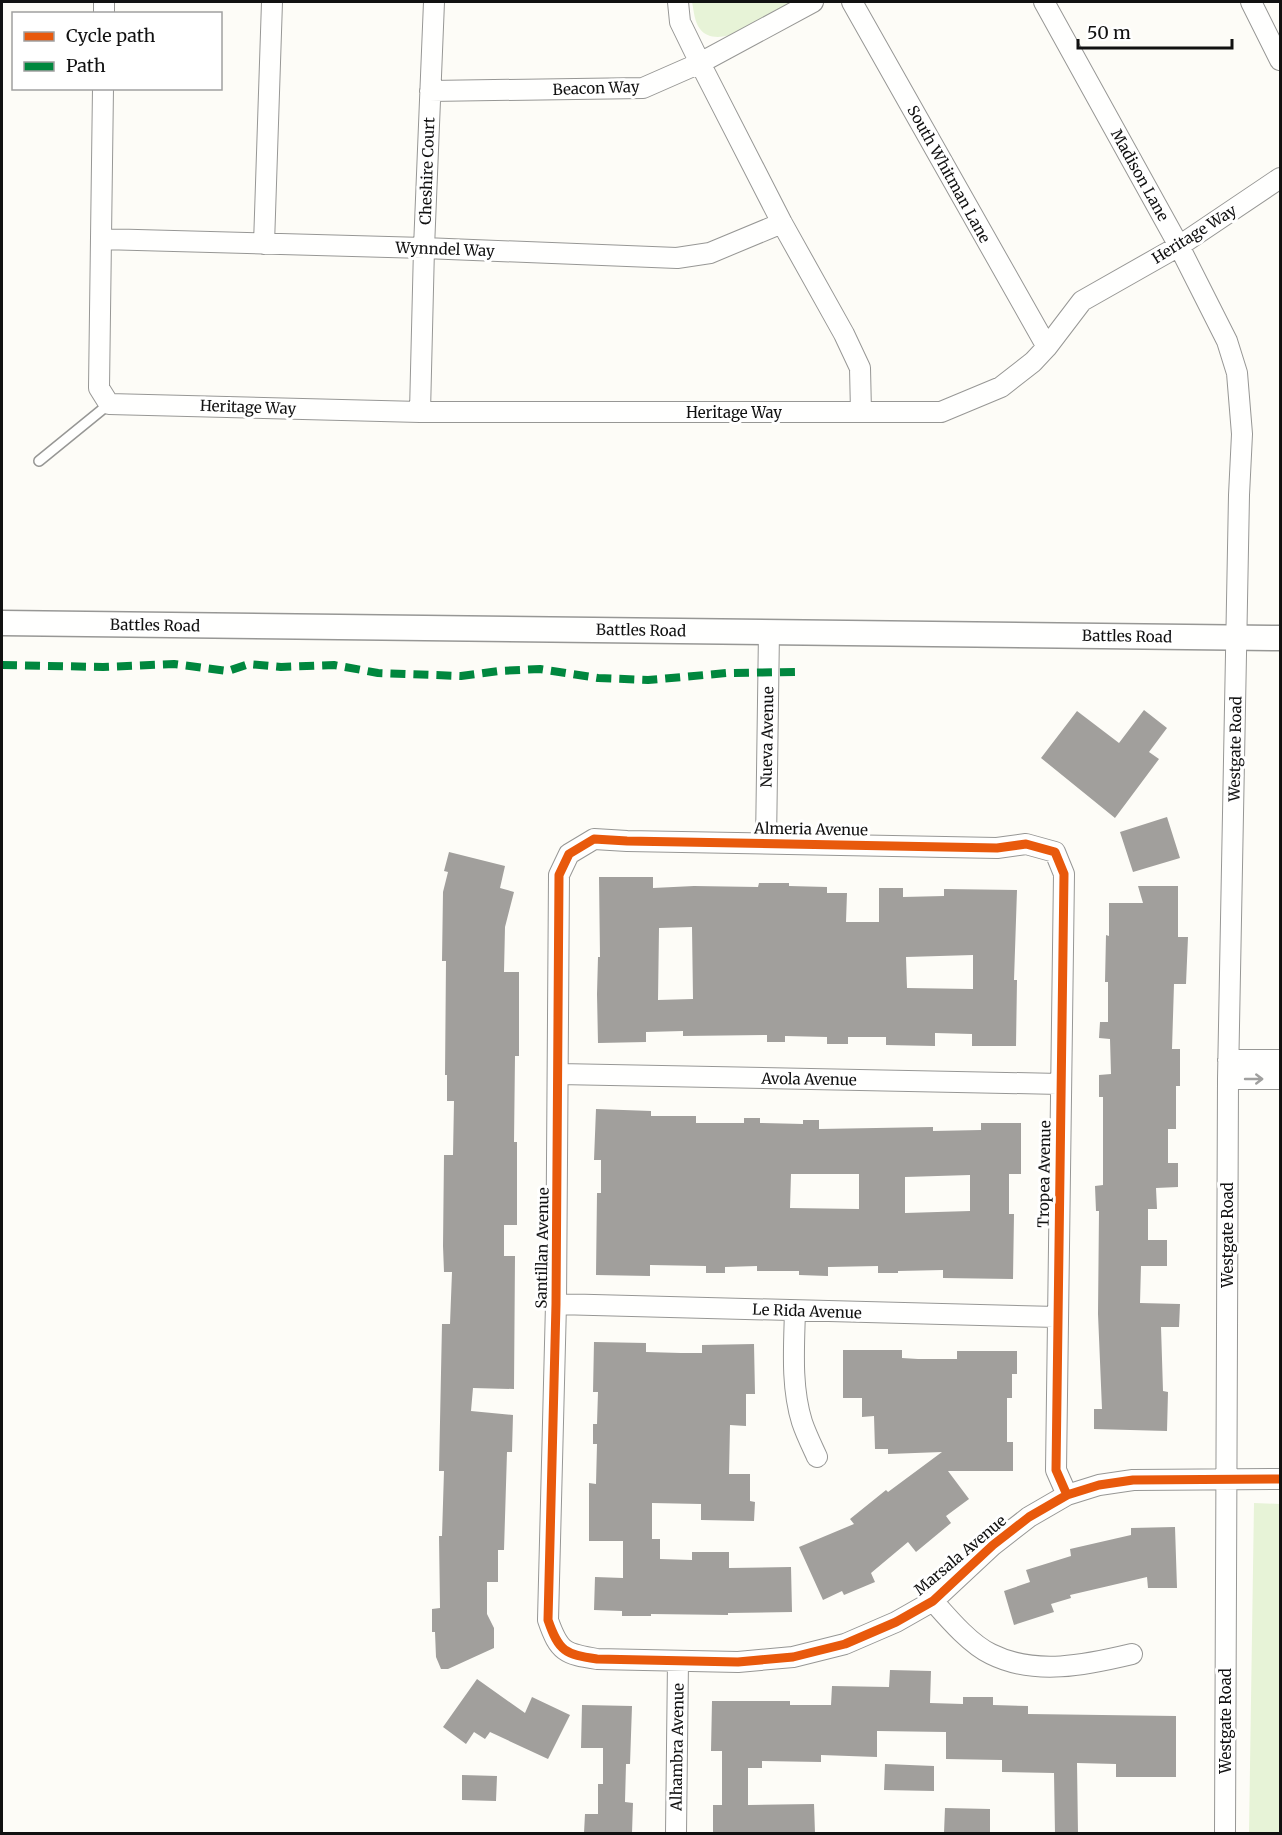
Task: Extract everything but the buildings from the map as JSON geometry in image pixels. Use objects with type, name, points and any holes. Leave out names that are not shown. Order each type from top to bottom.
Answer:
[{"type":"street","points":[[264,244],[272,2]]},
{"type":"street","name":"Cheshire Court","points":[[420,412],[434,2]]},
{"type":"street","points":[[678,2],[680,22],[700,63],[860,368],[861,412]]},
{"type":"street","name":"Beacon Way","points":[[430,91],[643,88],[700,63],[813,2]]},
{"type":"street","name":"South Whitman Lane","points":[[852,2],[1047,347]]},
{"type":"street","name":"Madison Lane","points":[[1044,2],[1179,246],[1227,341],[1237,373],[1242,434],[1238,637]]},
{"type":"street","points":[[1251,2],[1281,60]]},
{"type":"street","points":[[103,90],[99,388],[109,404]]},
{"type":"street","name":"Heritage Way","points":[[109,404],[420,412],[941,412],[1001,387],[1034,362],[1082,301],[1179,246],[1281,178]]},
{"type":"street","name":"Wynndel Way","points":[[101,239],[677,258],[710,253],[782,223]]},
{"type":"street","name":"Battles Road","points":[[2,623],[1281,638]]},
{"type":"street","name":"Nueva Avenue","points":[[766,843],[769,631]]},
{"type":"street","name":"Westgate Road","points":[[1225,1833],[1228,1069],[1238,637]]},
{"type":"street","name":"Almeria Avenue","points":[[569,854],[594,839],[998,848],[1026,844],[1055,852]]},
{"type":"street","name":"Tropea Avenue","points":[[1055,852],[1064,874],[1056,1470],[1067,1495]]},
{"type":"street","name":"Santillan Avenue","points":[[556,1642],[548,1620],[556,1304],[559,875],[569,854]]},
{"type":"street","points":[[1228,1069],[1281,1060]]},
{"type":"street","points":[[1228,1069],[1281,1079]]},
{"type":"street","name":"Avola Avenue","points":[[559,1074],[1060,1084]]},
{"type":"street","name":"Le Rida Avenue","points":[[556,1304],[1057,1317]]},
{"type":"street","points":[[795,1311],[796,1393],[802,1423],[817,1457]]},
{"type":"street","name":"Marsala Avenue","points":[[556,1642],[574,1656],[597,1659],[738,1662],[804,1654],[845,1644],[896,1622],[933,1601],[993,1545],[1029,1517],[1067,1495],[1099,1485],[1133,1480],[1281,1479]]},
{"type":"street","points":[[933,1601],[958,1629],[990,1654],[1030,1667],[1089,1664],[1132,1654]]},
{"type":"street","name":"Alhambra Avenue","points":[[676,1833],[678,1661]]},
{"type":"lane","points":[[39,462],[109,404]]},
{"type":"green space","points":[[692,2],[794,2],[747,29],[720,37],[709,35],[700,29],[695,19]]},
{"type":"green space","points":[[1254,1503],[1280,1504],[1280,1833],[1249,1833]]},
{"type":"marked path","points":[[2,665],[103,667],[174,664],[228,671],[249,664],[281,667],[334,665],[378,673],[461,676],[540,669],[598,678],[648,680],[727,673],[798,672]]},
{"type":"cycle path","points":[[1067,1495],[1056,1470],[1064,874],[1055,852],[1026,844],[997,848],[594,839],[569,854],[559,875],[556,1304],[548,1620],[556,1639],[565,1650],[597,1659],[738,1662],[793,1657],[845,1644],[896,1622],[933,1601],[993,1545],[1029,1517],[1067,1495],[1099,1485],[1133,1480],[1280,1479]]}]
